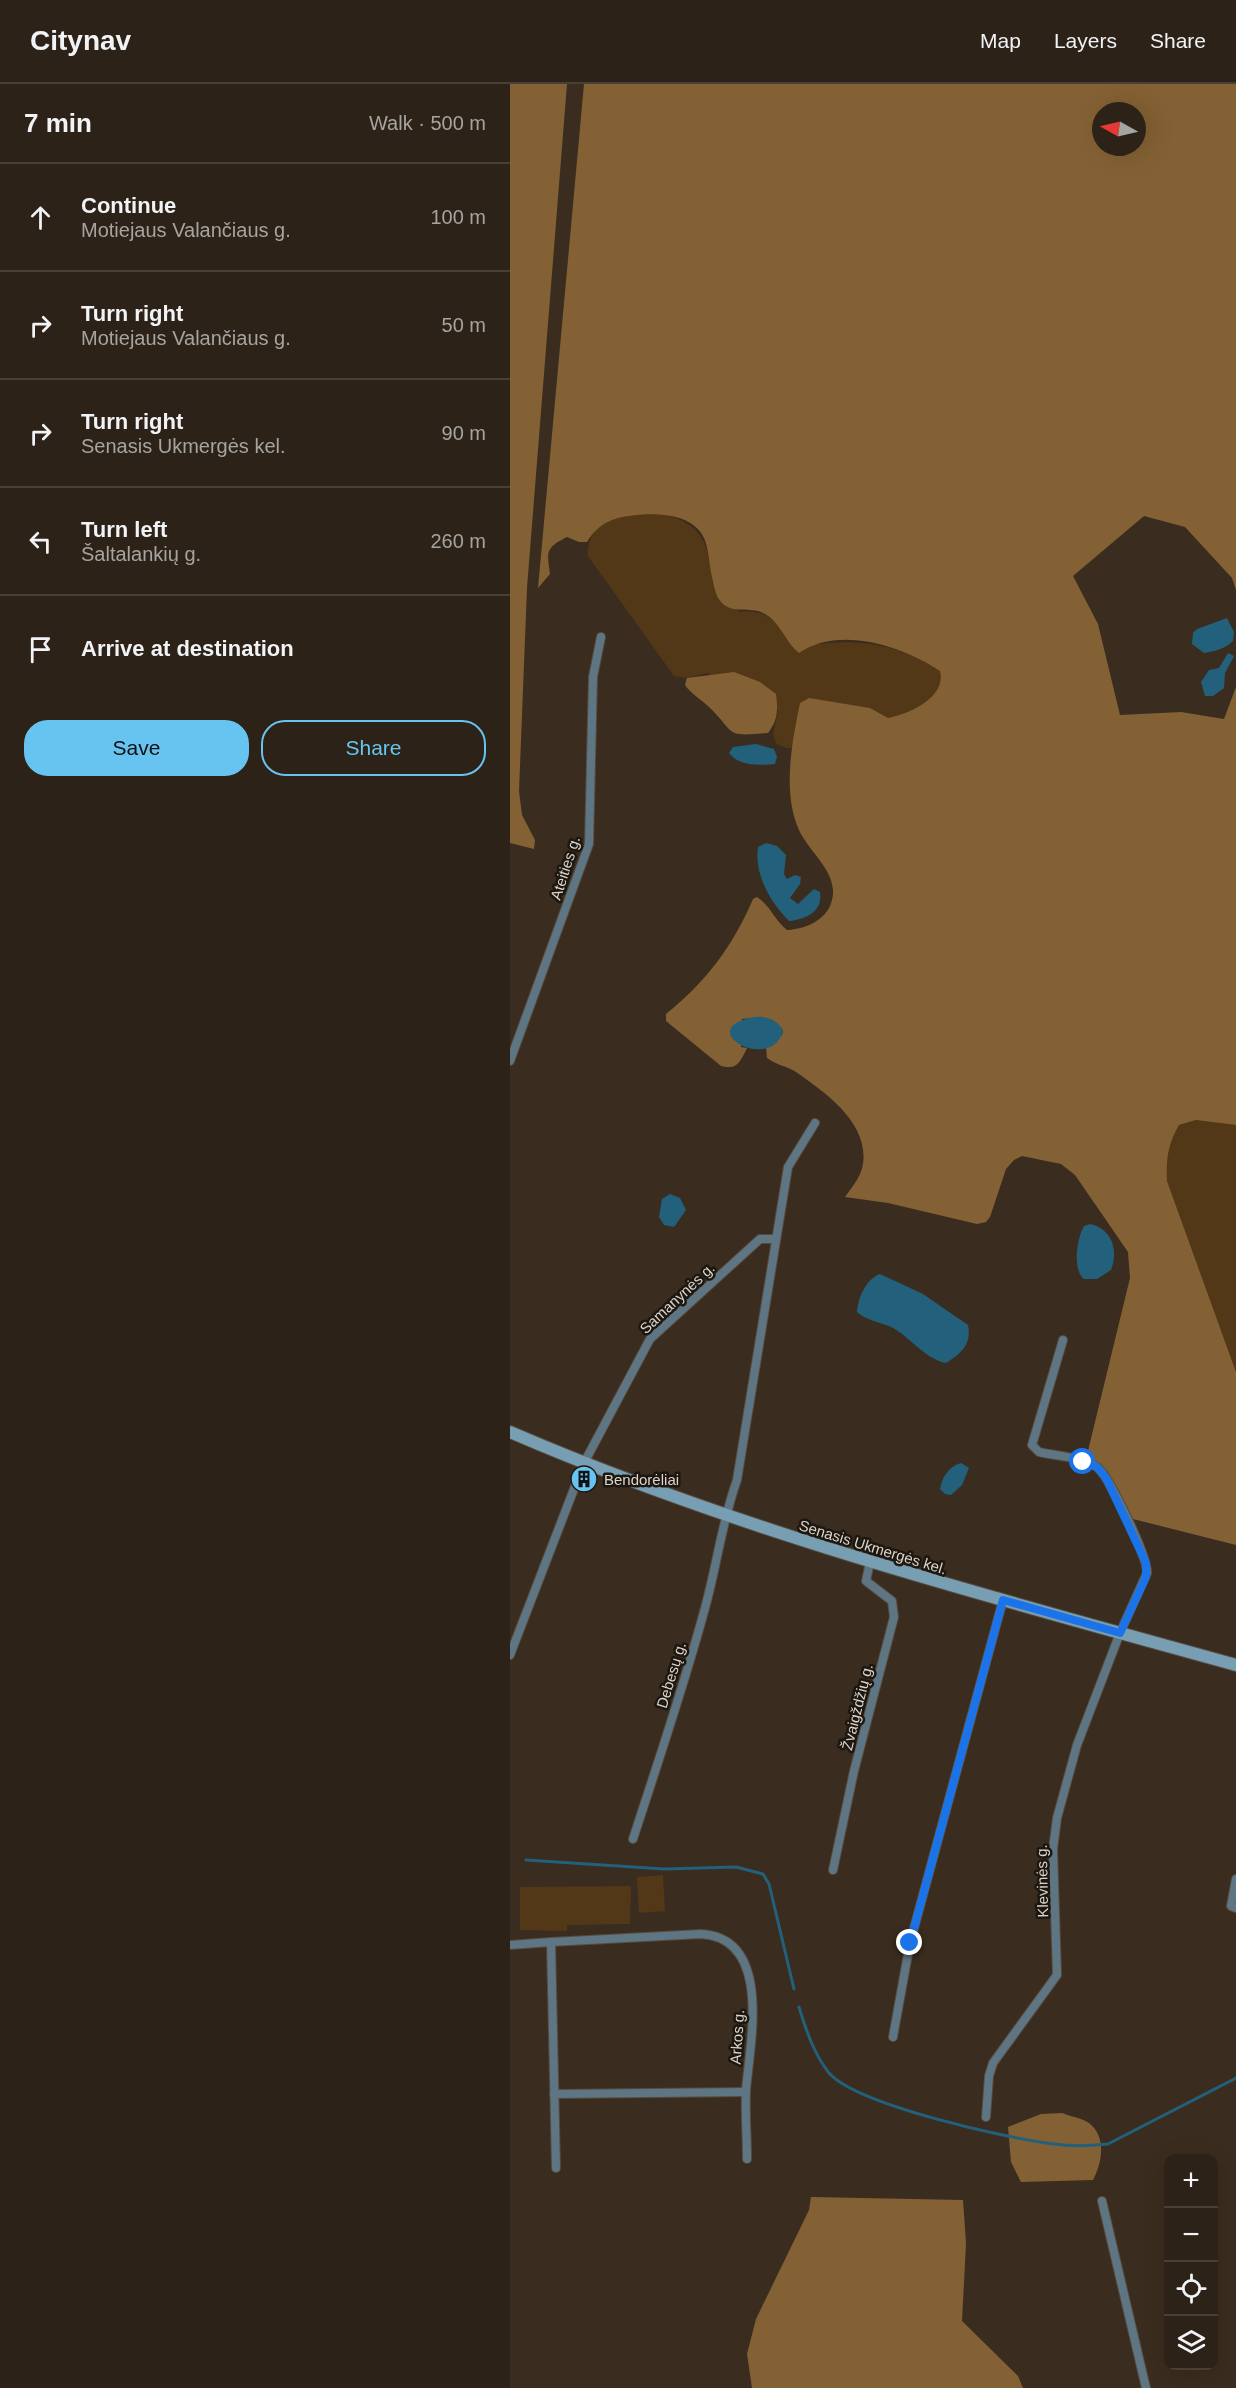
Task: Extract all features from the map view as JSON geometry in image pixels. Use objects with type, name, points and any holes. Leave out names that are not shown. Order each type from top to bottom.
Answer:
[{"type":"main road","name":"Senasis Ukmergės kel.","points":[[510,1432],[584,1463],[724,1515],[870,1562],[1236,1665]]},
{"type":"street","name":"Ateities g.","points":[[510,1061],[589,844],[593,677],[596,649],[601,638]]},
{"type":"street","points":[[724,1515],[737,1480],[788,1167],[815,1123]]},
{"type":"street","name":"Samanynės g.","points":[[510,1655],[584,1463],[650,1339],[760,1239],[776,1239]]},
{"type":"street","name":"Klevinės g.","points":[[986,2117],[989,2076],[993,2063],[1056,1975],[1053,1849],[1057,1818],[1077,1744],[1120,1633],[1147,1573],[1146,1563],[1134,1533],[1097,1467],[1039,1452],[1032,1445],[1063,1340]]},
{"type":"street","name":"Debesų g.","points":[[633,1839],[705,1609],[721,1546],[724,1515]]},
{"type":"street","name":"Žvaigždžių g.","points":[[833,1870],[854,1771],[894,1617],[892,1601],[867,1581],[870,1562]]},
{"type":"street","points":[[893,2037],[910,1943],[1003,1600]]},
{"type":"street","points":[[1236,1879],[1231,1906],[1236,1908]]},
{"type":"street","name":"Arkos g.","points":[[510,1945],[701,1934],[717,1936],[733,1946],[744,1965],[755,2009],[746,2092]]},
{"type":"street","points":[[551,1942],[556,2168]]},
{"type":"street","points":[[554,2094],[746,2092],[747,2159]]},
{"type":"street","points":[[1102,2201],[1146,2388]]},
{"type":"shaded area","points":[[510,84],[567,84],[527,588],[519,791],[522,815],[535,840],[534,849],[510,843]]},
{"type":"shaded area","points":[[584,84],[1236,84],[1236,590],[1232,578],[1185,527],[1144,516],[1073,576],[1098,624],[1120,715],[1181,712],[1224,719],[1236,687],[1236,1125],[1196,1120],[1179,1125],[1170,1145],[1167,1159],[1167,1181],[1236,1372],[1236,1545],[1133,1519],[1101,1465],[1086,1459],[1130,1278],[1128,1252],[1075,1175],[1061,1164],[1022,1156],[1014,1160],[1006,1169],[990,1217],[986,1222],[977,1224],[888,1203],[845,1197],[862,1169],[863,1149],[859,1135],[843,1110],[820,1089],[796,1072],[767,1058],[766,1047],[782,1035],[783,1030],[763,1017],[742,1019],[741,1047],[747,1048],[738,1064],[727,1067],[721,1066],[666,1021],[666,1014],[694,989],[727,948],[753,899],[757,897],[762,900],[787,930],[804,927],[819,920],[829,908],[832,899],[832,882],[799,830],[791,800],[790,767],[800,703],[809,698],[870,708],[888,718],[916,708],[932,696],[941,680],[940,671],[908,654],[871,642],[833,640],[799,653],[779,627],[763,613],[731,608],[721,602],[715,590],[703,536],[691,523],[673,516],[645,514],[622,517],[602,525],[587,542],[579,542],[567,537],[555,544],[549,551],[550,574],[538,588]]},
{"type":"shaded area","points":[[662,513],[690,526],[704,542],[716,594],[740,612],[758,612],[773,620],[784,632],[793,648],[851,642],[887,647],[923,661],[941,671],[938,689],[925,703],[906,713],[888,718],[870,708],[800,703],[793,748],[786,748],[776,743],[773,734],[778,710],[707,673],[687,678],[674,676],[588,556],[590,542],[595,532],[603,524],[624,517]]},
{"type":"shaded area","points":[[734,672],[760,682],[776,694],[776,715],[774,724],[768,733],[737,734],[732,732],[685,685],[687,678]]},
{"type":"shaded area","points":[[1196,1120],[1236,1125],[1236,1372],[1167,1181],[1168,1152],[1175,1132],[1179,1125]]},
{"type":"shaded area","points":[[663,1875],[665,1911],[639,1913],[637,1877]]},
{"type":"shaded area","points":[[631,1886],[630,1924],[567,1925],[567,1931],[520,1930],[520,1887]]},
{"type":"shaded area","points":[[1062,2113],[1089,2123],[1098,2135],[1101,2150],[1099,2166],[1093,2180],[1021,2182],[1011,2162],[1008,2127],[1041,2114]]},
{"type":"shaded area","points":[[811,2197],[963,2200],[966,2243],[962,2321],[1018,2376],[1023,2388],[752,2388],[747,2354],[756,2319],[809,2210]]},
{"type":"water","points":[[1227,618],[1234,632],[1233,641],[1230,644],[1204,653],[1192,644],[1193,633],[1197,629]]},
{"type":"water","points":[[1228,653],[1234,656],[1225,673],[1224,688],[1213,696],[1205,696],[1201,682],[1209,670],[1219,668]]},
{"type":"water","points":[[756,744],[774,749],[777,757],[775,764],[744,763],[729,753],[733,747]]},
{"type":"water","points":[[766,843],[777,846],[786,855],[784,874],[787,879],[795,875],[801,877],[800,884],[790,898],[798,904],[814,889],[820,892],[819,905],[812,913],[789,921],[770,896],[761,877],[757,857],[758,847]]},
{"type":"water","points":[[754,1017],[771,1019],[780,1026],[783,1030],[776,1043],[765,1049],[753,1049],[741,1045],[732,1038],[730,1030],[736,1023]]},
{"type":"water","points":[[670,1194],[680,1198],[686,1210],[674,1227],[664,1225],[659,1217],[662,1199]]},
{"type":"water","points":[[1090,1224],[1097,1226],[1108,1235],[1114,1255],[1111,1270],[1097,1279],[1084,1279],[1080,1275],[1077,1261],[1081,1231],[1084,1226]]},
{"type":"water","points":[[880,1274],[923,1294],[968,1325],[967,1343],[961,1352],[946,1363],[938,1360],[898,1331],[857,1312],[864,1290],[875,1276]]},
{"type":"water","points":[[961,1463],[969,1468],[962,1485],[951,1495],[945,1494],[940,1489],[944,1476],[950,1469]]},
{"type":"waterway","points":[[526,1860],[664,1869],[736,1867],[763,1874],[769,1884],[794,1989]]},
{"type":"waterway","points":[[799,2007],[819,2058],[829,2073],[845,2085],[870,2097],[935,2119],[1033,2141],[1074,2146],[1108,2144],[1236,2078]]},
{"type":"place","name":"Bendorėliai","points":[[584,1479]]},
{"type":"route","points":[[910,1943],[1003,1600],[1120,1633],[1146,1577],[1146,1563],[1134,1533],[1106,1478],[1097,1467],[1083,1462]]}]
